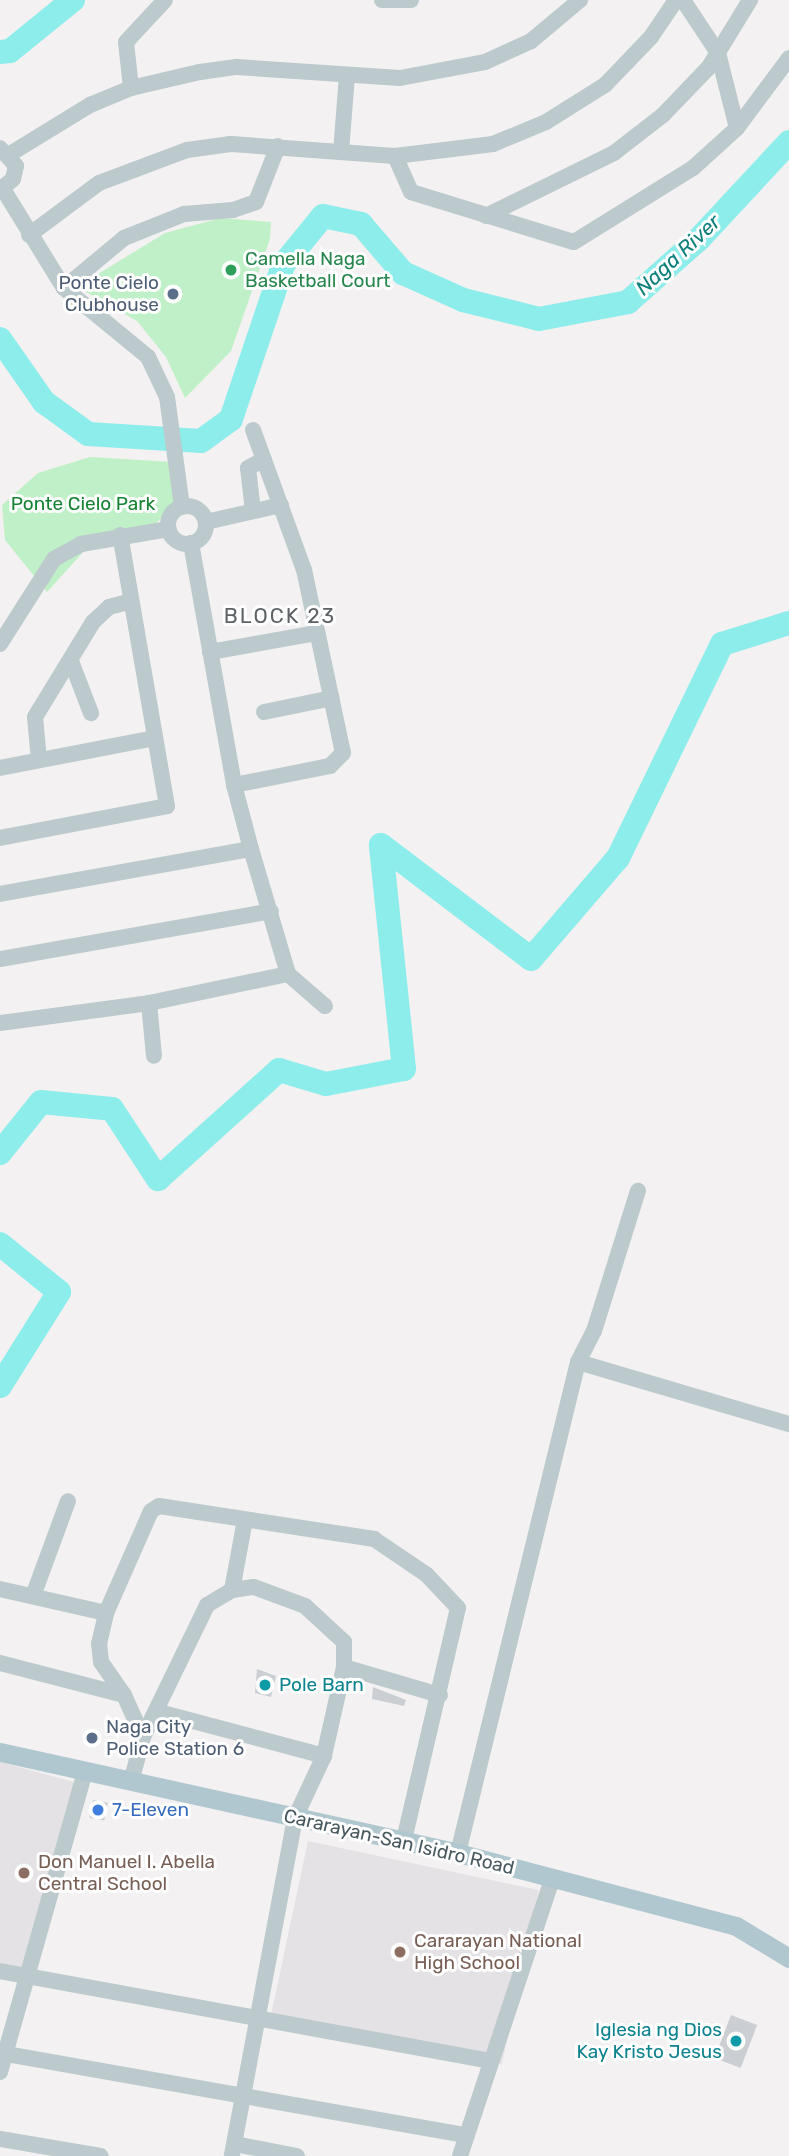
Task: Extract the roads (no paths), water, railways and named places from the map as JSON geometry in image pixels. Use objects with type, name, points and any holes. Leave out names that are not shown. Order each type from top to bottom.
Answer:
[{"type":"main road","name":"Cararayan-San Isidro Road","points":[[0,1752],[458,1853],[736,1926],[789,1958]]},
{"type":"street","points":[[131,88],[125,41],[165,0]]},
{"type":"street","points":[[382,0],[411,0]]},
{"type":"street","points":[[182,507],[169,411],[148,357],[64,288],[2,189],[16,173],[5,151],[90,105],[131,88],[237,67],[347,76],[440,74],[485,62],[531,41],[580,0]]},
{"type":"street","points":[[29,235],[99,183],[154,159],[231,144],[395,156],[493,144],[546,122],[605,85],[651,37],[676,0]]},
{"type":"street","points":[[683,0],[718,53],[737,128]]},
{"type":"street","points":[[486,216],[614,153],[663,115],[718,53],[750,0]]},
{"type":"street","points":[[395,156],[411,192],[574,242],[649,200],[737,128],[789,58]]},
{"type":"street","points":[[341,152],[347,76]]},
{"type":"street","points":[[64,288],[124,238],[184,214],[233,210],[256,202],[278,146]]},
{"type":"street","points":[[234,785],[338,762],[342,753],[304,570],[253,430]]},
{"type":"street","points":[[253,511],[247,467],[264,459]]},
{"type":"street","points":[[206,522],[281,505]]},
{"type":"street","points":[[182,507],[197,509],[206,522],[204,533],[191,543]]},
{"type":"street","points":[[182,507],[170,518],[169,529],[174,539],[191,543]]},
{"type":"street","points":[[0,644],[54,559],[81,544],[120,534],[169,529]]},
{"type":"street","points":[[0,838],[167,806],[120,534]]},
{"type":"street","points":[[191,543],[234,785],[251,849],[288,974],[325,1006]]},
{"type":"street","points":[[39,760],[35,717],[93,622],[108,607],[131,601]]},
{"type":"street","points":[[210,652],[317,633]]},
{"type":"street","points":[[71,661],[91,713]]},
{"type":"street","points":[[264,712],[332,698]]},
{"type":"street","points":[[0,768],[154,738]]},
{"type":"street","points":[[0,894],[251,849]]},
{"type":"street","points":[[0,958],[271,911]]},
{"type":"street","points":[[0,1023],[149,1003],[288,974]]},
{"type":"street","points":[[149,1003],[155,1056]]},
{"type":"street","points":[[458,1853],[578,1362],[594,1331],[639,1191]]},
{"type":"street","points":[[578,1362],[789,1424]]},
{"type":"street","points":[[33,1595],[68,1501]]},
{"type":"street","points":[[143,1737],[124,1695],[101,1662],[106,1613],[151,1511],[159,1506],[374,1539],[427,1575],[458,1608],[440,1695],[404,1840]]},
{"type":"street","points":[[232,1590],[245,1520]]},
{"type":"street","points":[[131,1782],[143,1737],[159,1712],[207,1605],[232,1590],[254,1587],[305,1606],[344,1642],[344,1667],[324,1756],[295,1818],[262,2019],[234,2150],[297,2156]]},
{"type":"street","points":[[0,1589],[106,1613]]},
{"type":"street","points":[[0,1663],[124,1695]]},
{"type":"street","points":[[344,1667],[440,1695]]},
{"type":"street","points":[[159,1712],[324,1756]]},
{"type":"street","points":[[0,2072],[85,1772]]},
{"type":"street","points":[[460,2156],[552,1879]]},
{"type":"street","points":[[0,1971],[490,2061]]},
{"type":"street","points":[[3,2054],[245,2099],[467,2135]]},
{"type":"street","points":[[0,2139],[101,2156]]},
{"type":"waterway","name":"Naga River","points":[[0,52],[10,51],[73,0]]},
{"type":"waterway","name":"Naga River","points":[[0,339],[44,402],[88,434],[201,441],[231,419],[283,265],[323,216],[361,224],[403,273],[463,300],[539,319],[628,302],[699,239],[789,142]]},
{"type":"waterway","points":[[0,1153],[41,1102],[112,1109],[158,1179],[279,1070],[326,1084],[404,1069],[381,845],[531,959],[618,858],[722,644],[789,623]]},
{"type":"waterway","points":[[0,1244],[59,1292],[0,1386]]},
{"type":"place","name":"Camella Naga Basketball Court","points":[[231,270]]},
{"type":"place","name":"Ponte Cielo Clubhouse","points":[[173,294]]},
{"type":"place","name":"Pole Barn","points":[[265,1685]]},
{"type":"place","name":"Naga City Police Station 6","points":[[92,1738]]},
{"type":"place","name":"7-Eleven","points":[[98,1810]]},
{"type":"place","name":"Don Manuel I. Abella Central School","points":[[24,1873]]},
{"type":"place","name":"Cararayan National High School","points":[[400,1952]]},
{"type":"place","name":"Iglesia ng Dios Kay Kristo Jesus","points":[[736,2041]]},
{"type":"district","name":"BLOCK 23","points":[[280,616]]},
{"type":"park label","name":"Ponte Cielo Park","points":[[83,504]]}]
